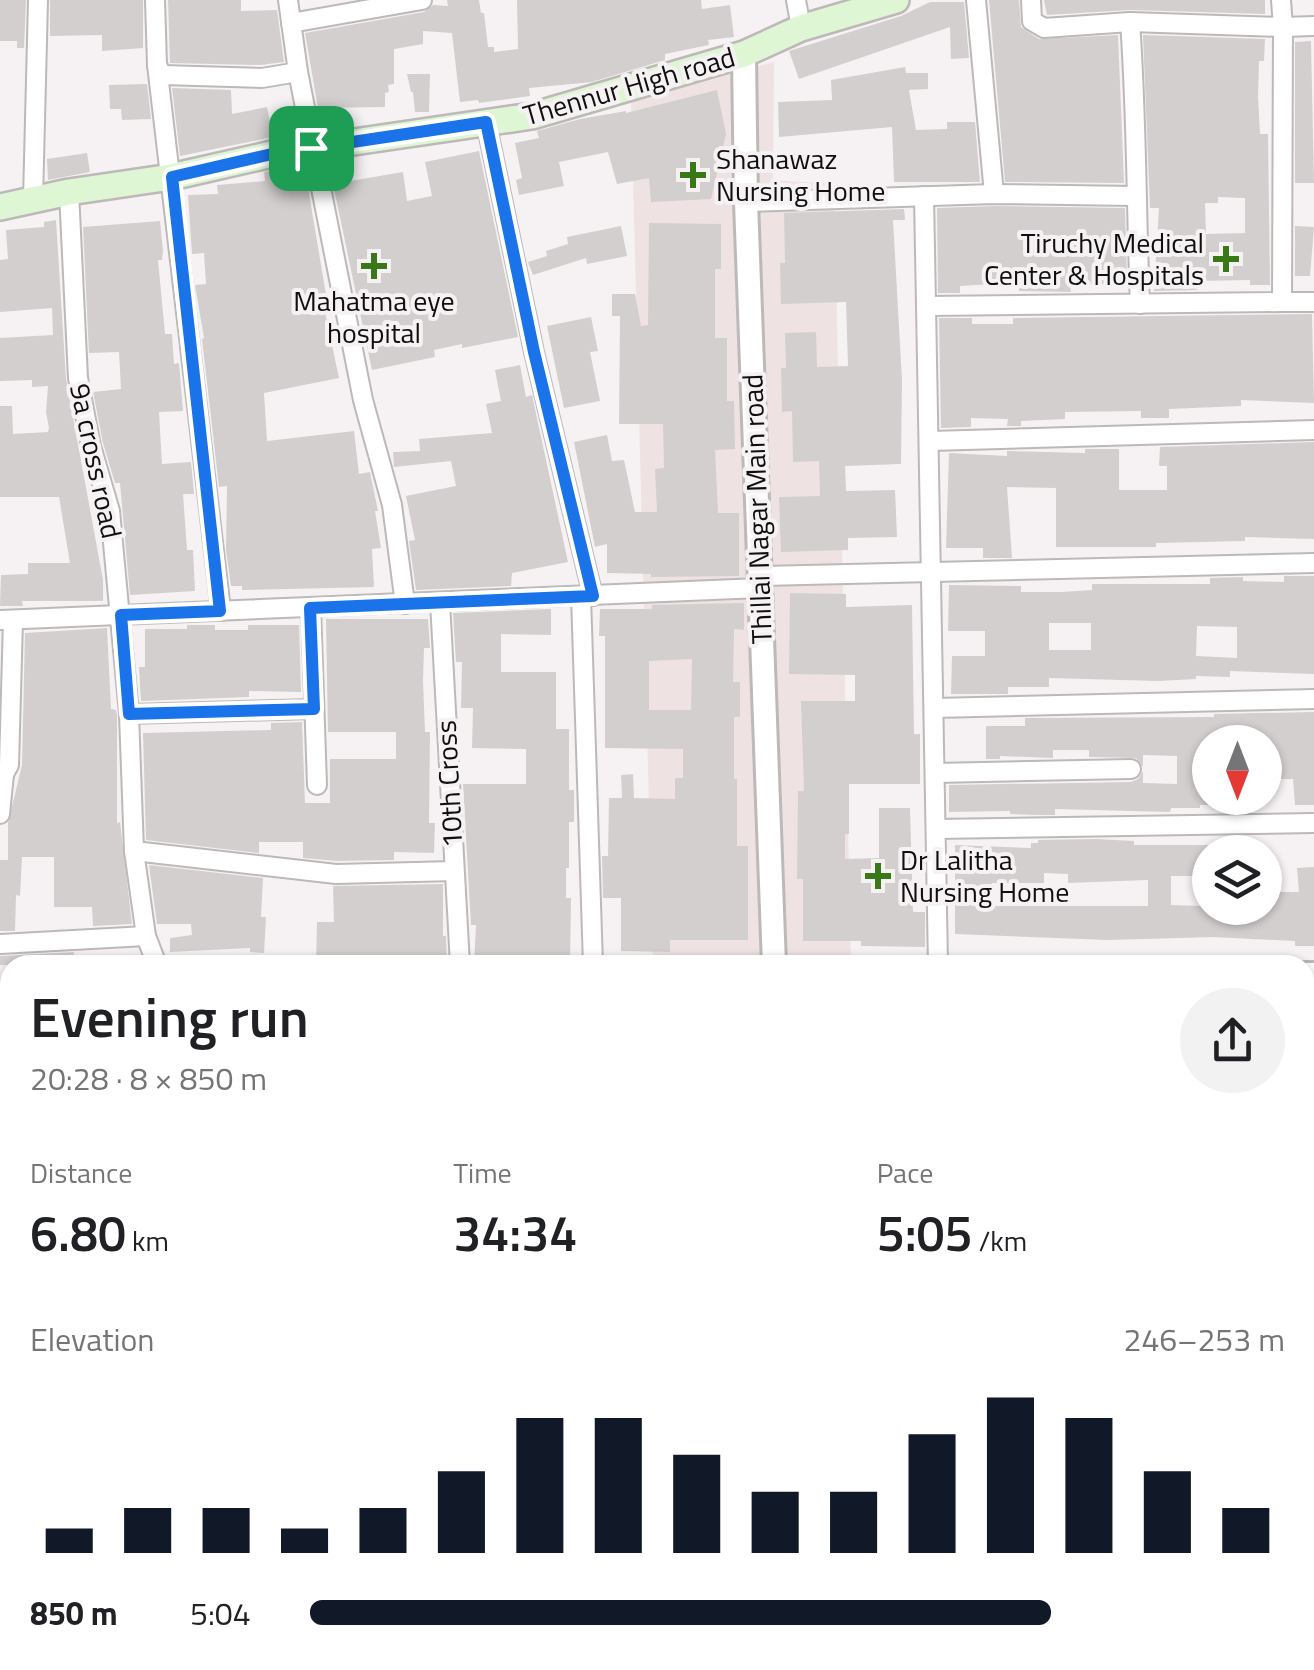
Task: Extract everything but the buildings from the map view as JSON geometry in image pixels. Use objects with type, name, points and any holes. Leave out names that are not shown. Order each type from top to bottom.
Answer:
[{"type":"main road","name":"Thennur High road","points":[[0,207],[311,148],[532,116],[744,54],[802,28],[896,0]]},
{"type":"street","points":[[33,200],[38,0]]},
{"type":"street","points":[[155,0],[157,65],[220,611]]},
{"type":"street","points":[[288,0],[311,148],[363,400],[392,506],[405,604]]},
{"type":"street","points":[[291,23],[422,0]]},
{"type":"street","points":[[796,0],[802,28]]},
{"type":"street","points":[[976,0],[994,194]]},
{"type":"street","points":[[1031,0],[1032,22],[1044,28],[1130,22],[1314,26]]},
{"type":"street","points":[[1281,0],[1282,302]]},
{"type":"street","points":[[1130,22],[1138,118],[1135,196],[1140,304]]},
{"type":"street","name":"Thillai Nagar Main road","points":[[744,54],[774,955]]},
{"type":"street","points":[[157,65],[162,74],[174,78],[262,78],[298,72]]},
{"type":"street","points":[[486,122],[587,596],[593,955]]},
{"type":"street","name":"9a cross road","points":[[69,192],[78,378],[90,446],[110,511],[129,714],[134,851],[146,936],[154,955]]},
{"type":"street","points":[[746,202],[994,194],[1135,196]]},
{"type":"street","points":[[924,196],[938,955]]},
{"type":"street","points":[[928,306],[1314,302]]},
{"type":"street","points":[[931,441],[1314,430]]},
{"type":"street","points":[[0,814],[2,774],[9,765],[6,620],[587,596],[933,573],[1314,563]]},
{"type":"street","name":"10th Cross","points":[[440,602],[459,955]]},
{"type":"street","points":[[310,608],[317,785]]},
{"type":"street","points":[[934,708],[1314,699]]},
{"type":"street","points":[[129,714],[314,709]]},
{"type":"street","points":[[935,773],[1131,769]]},
{"type":"street","points":[[936,828],[1314,823]]},
{"type":"street","points":[[134,851],[336,874],[454,871]]},
{"type":"street","points":[[0,944],[146,936]]},
{"type":"shaded area","points":[[774,62],[773,180],[834,184],[851,955],[653,955],[631,99]]},
{"type":"place","name":"Shanawaz Nursing Home","points":[[693,175]]},
{"type":"place","name":"Tiruchy Medical Center & Hospitals","points":[[1226,259]]},
{"type":"place","name":"Mahatma eye hospital","points":[[374,266]]},
{"type":"place","name":"Dr Lalitha Nursing Home","points":[[878,876]]},
{"type":"route","points":[[486,122],[534,352],[593,596],[310,608],[314,709],[129,714],[121,615],[220,611],[172,177],[311,148],[486,122]]}]
